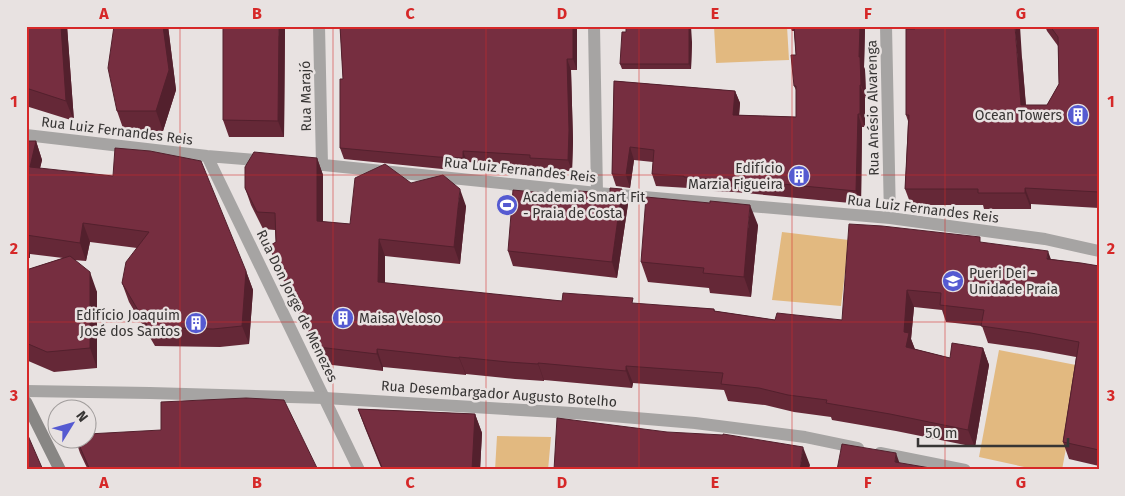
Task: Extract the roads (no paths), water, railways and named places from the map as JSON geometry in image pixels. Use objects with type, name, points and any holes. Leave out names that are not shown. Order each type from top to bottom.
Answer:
[{"type":"main road","points":[[26,402],[60,470]]},
{"type":"street","name":"Rua Marajó","points":[[319,26],[322,165]]},
{"type":"street","points":[[594,26],[597,193]]},
{"type":"street","name":"Rua Anésio Alvarenga","points":[[886,26],[890,218]]},
{"type":"street","name":"Rua Luiz Fernandes Reis","points":[[26,135],[207,156],[322,165],[597,193],[890,218],[1045,239],[1099,251]]},
{"type":"street","name":"Rua Don Jorge de Menezes","points":[[207,156],[359,470]]},
{"type":"street","name":"Rua Desembargador Augusto Botelho","points":[[26,391],[325,398],[588,414],[695,423],[805,436],[965,470]]},
{"type":"place","name":"Ocean Towers","points":[[1078,115]]},
{"type":"place","name":"Edifício Marzia Figueira","points":[[799,176]]},
{"type":"place","name":"Academia Smart Fit - Praia de Costa","points":[[507,205]]},
{"type":"place","name":"Pueri Dei - Unidade Praia","points":[[953,281]]},
{"type":"place","name":"Maisa Veloso","points":[[343,318]]},
{"type":"place","name":"Edifício Joaquim José dos Santos","points":[[196,323]]}]
